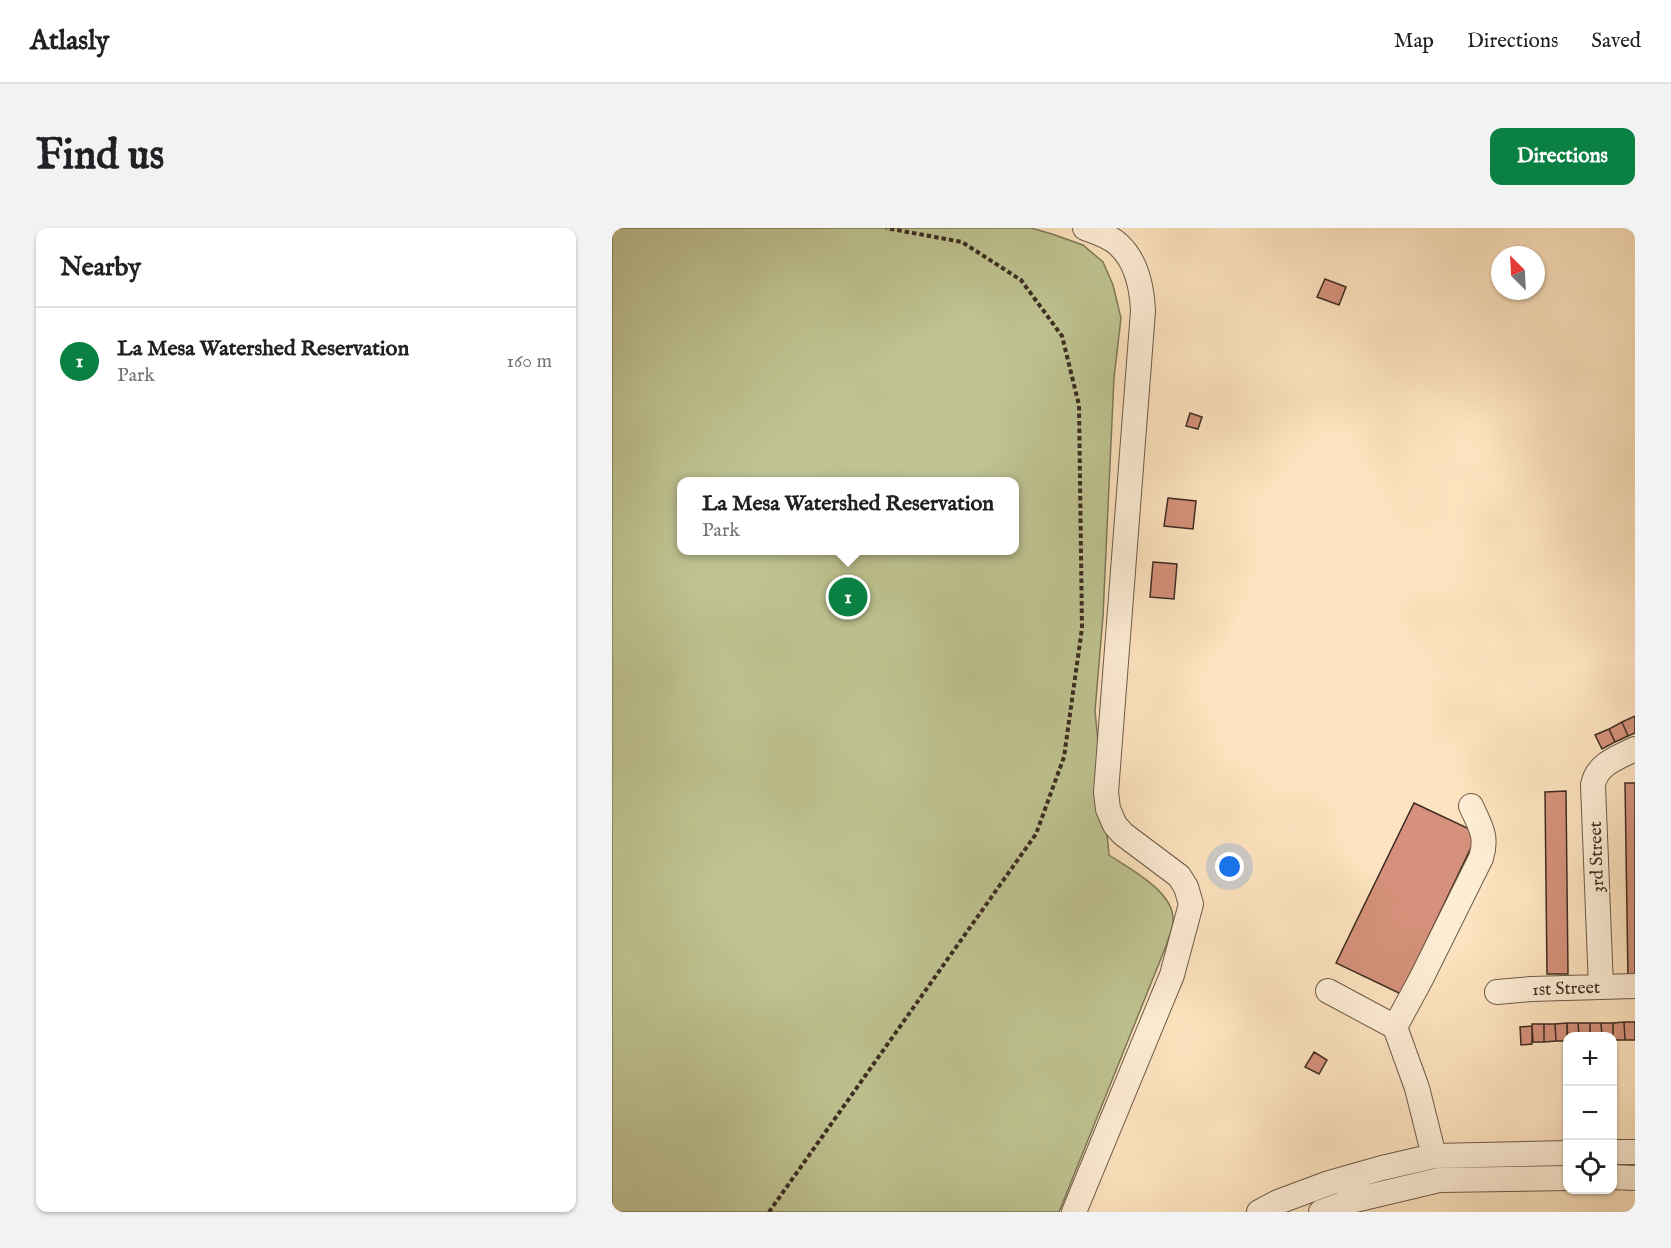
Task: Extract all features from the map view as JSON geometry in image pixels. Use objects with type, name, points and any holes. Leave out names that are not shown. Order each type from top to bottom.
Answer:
[{"type":"street","points":[[1074,1212],[1172,975],[1191,904],[1186,886],[1179,876],[1123,834],[1115,825],[1108,809],[1106,792],[1143,311],[1142,292],[1137,272],[1127,255],[1118,244],[1085,228]]},
{"type":"street","name":"3rd Street","points":[[1601,987],[1593,785],[1600,769],[1609,762],[1635,750]]},
{"type":"street","points":[[1395,1027],[1422,979],[1485,847],[1484,834],[1471,806]]},
{"type":"street","name":"1st Street","points":[[1497,992],[1635,986]]},
{"type":"street","points":[[1328,991],[1395,1027],[1417,1088],[1434,1156]]},
{"type":"street","points":[[1617,1152],[1635,1152]]},
{"type":"street","points":[[1259,1212],[1278,1202],[1329,1183],[1434,1156],[1563,1153]]},
{"type":"street","points":[[1617,1177],[1635,1178]]},
{"type":"street","points":[[1322,1212],[1351,1201],[1439,1180],[1563,1178]]},
{"type":"path","points":[[769,1212],[1036,834],[1065,757],[1083,628],[1078,405],[1062,336],[1021,280],[962,242],[886,228]]},
{"type":"green space","points":[[612,228],[1031,228],[1083,245],[1103,262],[1113,285],[1121,318],[1114,378],[1103,616],[1095,711],[1109,855],[1158,890],[1171,909],[1173,922],[1166,946],[1059,1212],[612,1212]]},
{"type":"building","points":[[1325,279],[1346,287],[1339,305],[1317,297]]},
{"type":"building","points":[[1190,413],[1202,417],[1198,429],[1186,426]]},
{"type":"building","points":[[1168,498],[1196,501],[1193,529],[1164,526]]},
{"type":"building","points":[[1153,562],[1177,564],[1174,599],[1150,597]]},
{"type":"building","points":[[1635,716],[1635,733],[1628,736],[1622,722]]},
{"type":"building","points":[[1622,722],[1628,736],[1615,742],[1609,729]]},
{"type":"building","points":[[1609,729],[1615,742],[1602,749],[1595,735]]},
{"type":"building","points":[[1625,783],[1635,783],[1635,979],[1628,979]]},
{"type":"building","points":[[1566,791],[1568,974],[1547,974],[1545,792]]},
{"type":"building","points":[[1414,803],[1478,833],[1401,994],[1336,963]]},
{"type":"building","points":[[1624,1022],[1635,1022],[1635,1040],[1625,1040]]},
{"type":"building","points":[[1624,1022],[1625,1040],[1617,1040],[1617,1032],[1613,1032],[1613,1023]]},
{"type":"building","points":[[1567,1023],[1578,1023],[1579,1032],[1568,1032]]},
{"type":"building","points":[[1567,1023],[1567,1032],[1563,1032],[1563,1041],[1556,1041],[1555,1024]]},
{"type":"building","points":[[1578,1023],[1590,1023],[1590,1032],[1579,1032]]},
{"type":"building","points":[[1590,1023],[1601,1023],[1602,1032],[1590,1032]]},
{"type":"building","points":[[1601,1023],[1613,1023],[1613,1032],[1602,1032]]},
{"type":"building","points":[[1532,1024],[1544,1024],[1544,1042],[1533,1042]]},
{"type":"building","points":[[1544,1024],[1555,1024],[1556,1041],[1544,1042]]},
{"type":"building","points":[[1532,1026],[1532,1044],[1521,1045],[1520,1027]]},
{"type":"building","points":[[1314,1052],[1327,1060],[1319,1074],[1305,1067]]},
{"type":"place","name":"La Mesa Watershed Reservation","points":[[848,597]]}]
